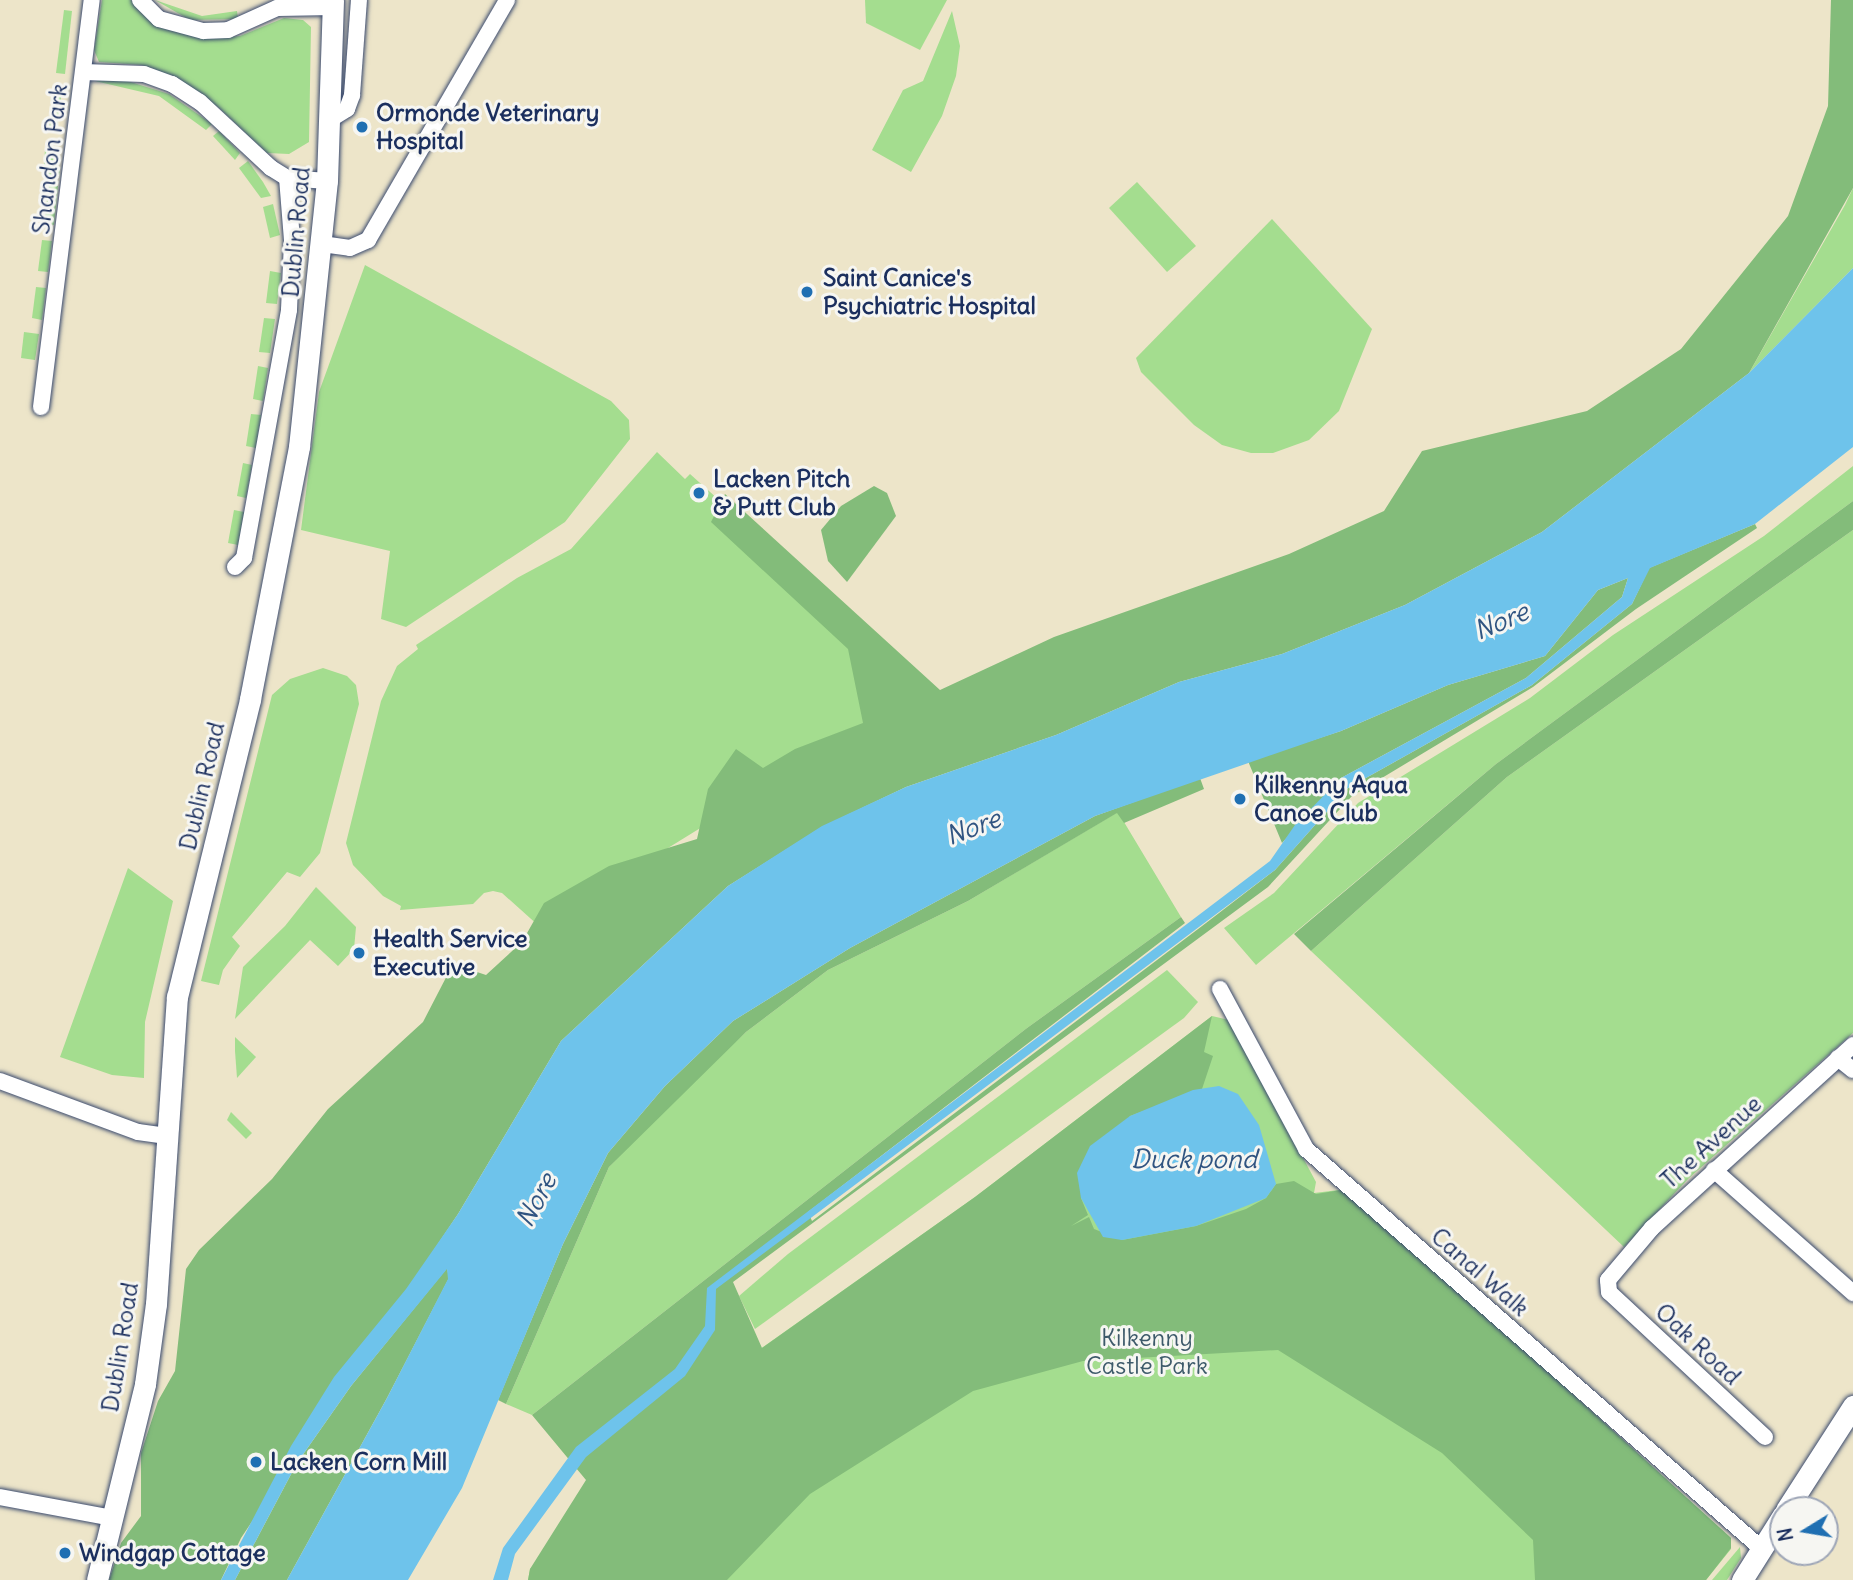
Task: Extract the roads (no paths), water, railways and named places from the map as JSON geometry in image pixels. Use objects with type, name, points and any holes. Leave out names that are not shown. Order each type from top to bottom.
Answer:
[{"type":"main road","name":"Dublin Road","points":[[97,1580],[149,1357],[177,997],[250,699],[299,447],[327,181],[333,4]]},
{"type":"main road","points":[[1795,1496],[1853,1406]]},
{"type":"main road","points":[[1742,1580],[1769,1538]]},
{"type":"street","points":[[83,72],[92,0]]},
{"type":"street","points":[[140,0],[159,19],[204,31],[228,30],[277,8],[298,3],[333,4]]},
{"type":"street","points":[[331,119],[347,109],[352,94],[359,0]]},
{"type":"street","points":[[322,244],[350,247],[368,240],[507,0]]},
{"type":"street","name":"Shandon Park","points":[[41,407],[83,72],[144,74],[172,84],[287,178]]},
{"type":"street","points":[[235,567],[244,558],[289,310],[292,240],[287,178],[327,181]]},
{"type":"street","name":"Canal Walk","points":[[1220,989],[1306,1149],[1762,1549]]},
{"type":"street","name":"The Avenue","points":[[1608,1280],[1652,1227],[1853,1045]]},
{"type":"street","points":[[1838,1058],[1853,1070]]},
{"type":"street","points":[[0,1081],[138,1132],[167,1136]]},
{"type":"street","points":[[1714,1170],[1853,1293]]},
{"type":"street","name":"Oak Road","points":[[1608,1280],[1609,1292],[1765,1437]]},
{"type":"street","points":[[0,1497],[112,1518]]},
{"type":"water","name":"Nore","points":[[1853,268],[1853,447],[1755,524],[1650,568],[1632,604],[1532,685],[1348,788],[1275,870],[716,1289],[715,1330],[685,1376],[586,1457],[515,1554],[508,1580],[493,1580],[503,1548],[576,1447],[675,1369],[705,1326],[707,1288],[1270,861],[1295,825],[1341,778],[1526,678],[1622,597],[1628,578],[1598,590],[1545,656],[1448,685],[1341,731],[1095,816],[850,948],[733,1021],[665,1086],[608,1153],[563,1244],[462,1488],[408,1580],[287,1580],[387,1398],[448,1279],[447,1269],[351,1386],[297,1463],[235,1580],[221,1580],[291,1446],[334,1377],[406,1289],[458,1214],[561,1041],[728,886],[822,826],[906,787],[1056,735],[1179,682],[1282,654],[1405,605],[1542,532],[1749,373]]},
{"type":"water","name":"Duck pond","points":[[1219,1086],[1238,1094],[1259,1125],[1276,1184],[1266,1198],[1196,1226],[1122,1240],[1103,1237],[1081,1198],[1077,1173],[1090,1146],[1130,1116],[1193,1090]]},
{"type":"place","name":"Ormonde Veterinary Hospital","points":[[362,127]]},
{"type":"place","name":"Saint Canice's Psychiatric Hospital","points":[[807,292]]},
{"type":"place","name":"Lacken Pitch & Putt Club","points":[[699,493]]},
{"type":"place","name":"Kilkenny Aqua Canoe Club","points":[[1240,799]]},
{"type":"place","name":"Health Service Executive","points":[[359,953]]},
{"type":"place","name":"Lacken Corn Mill","points":[[256,1462]]},
{"type":"place","name":"Windgap Cottage","points":[[65,1553]]},
{"type":"park label","name":"Kilkenny Castle Park","points":[[1147,1352]]}]
